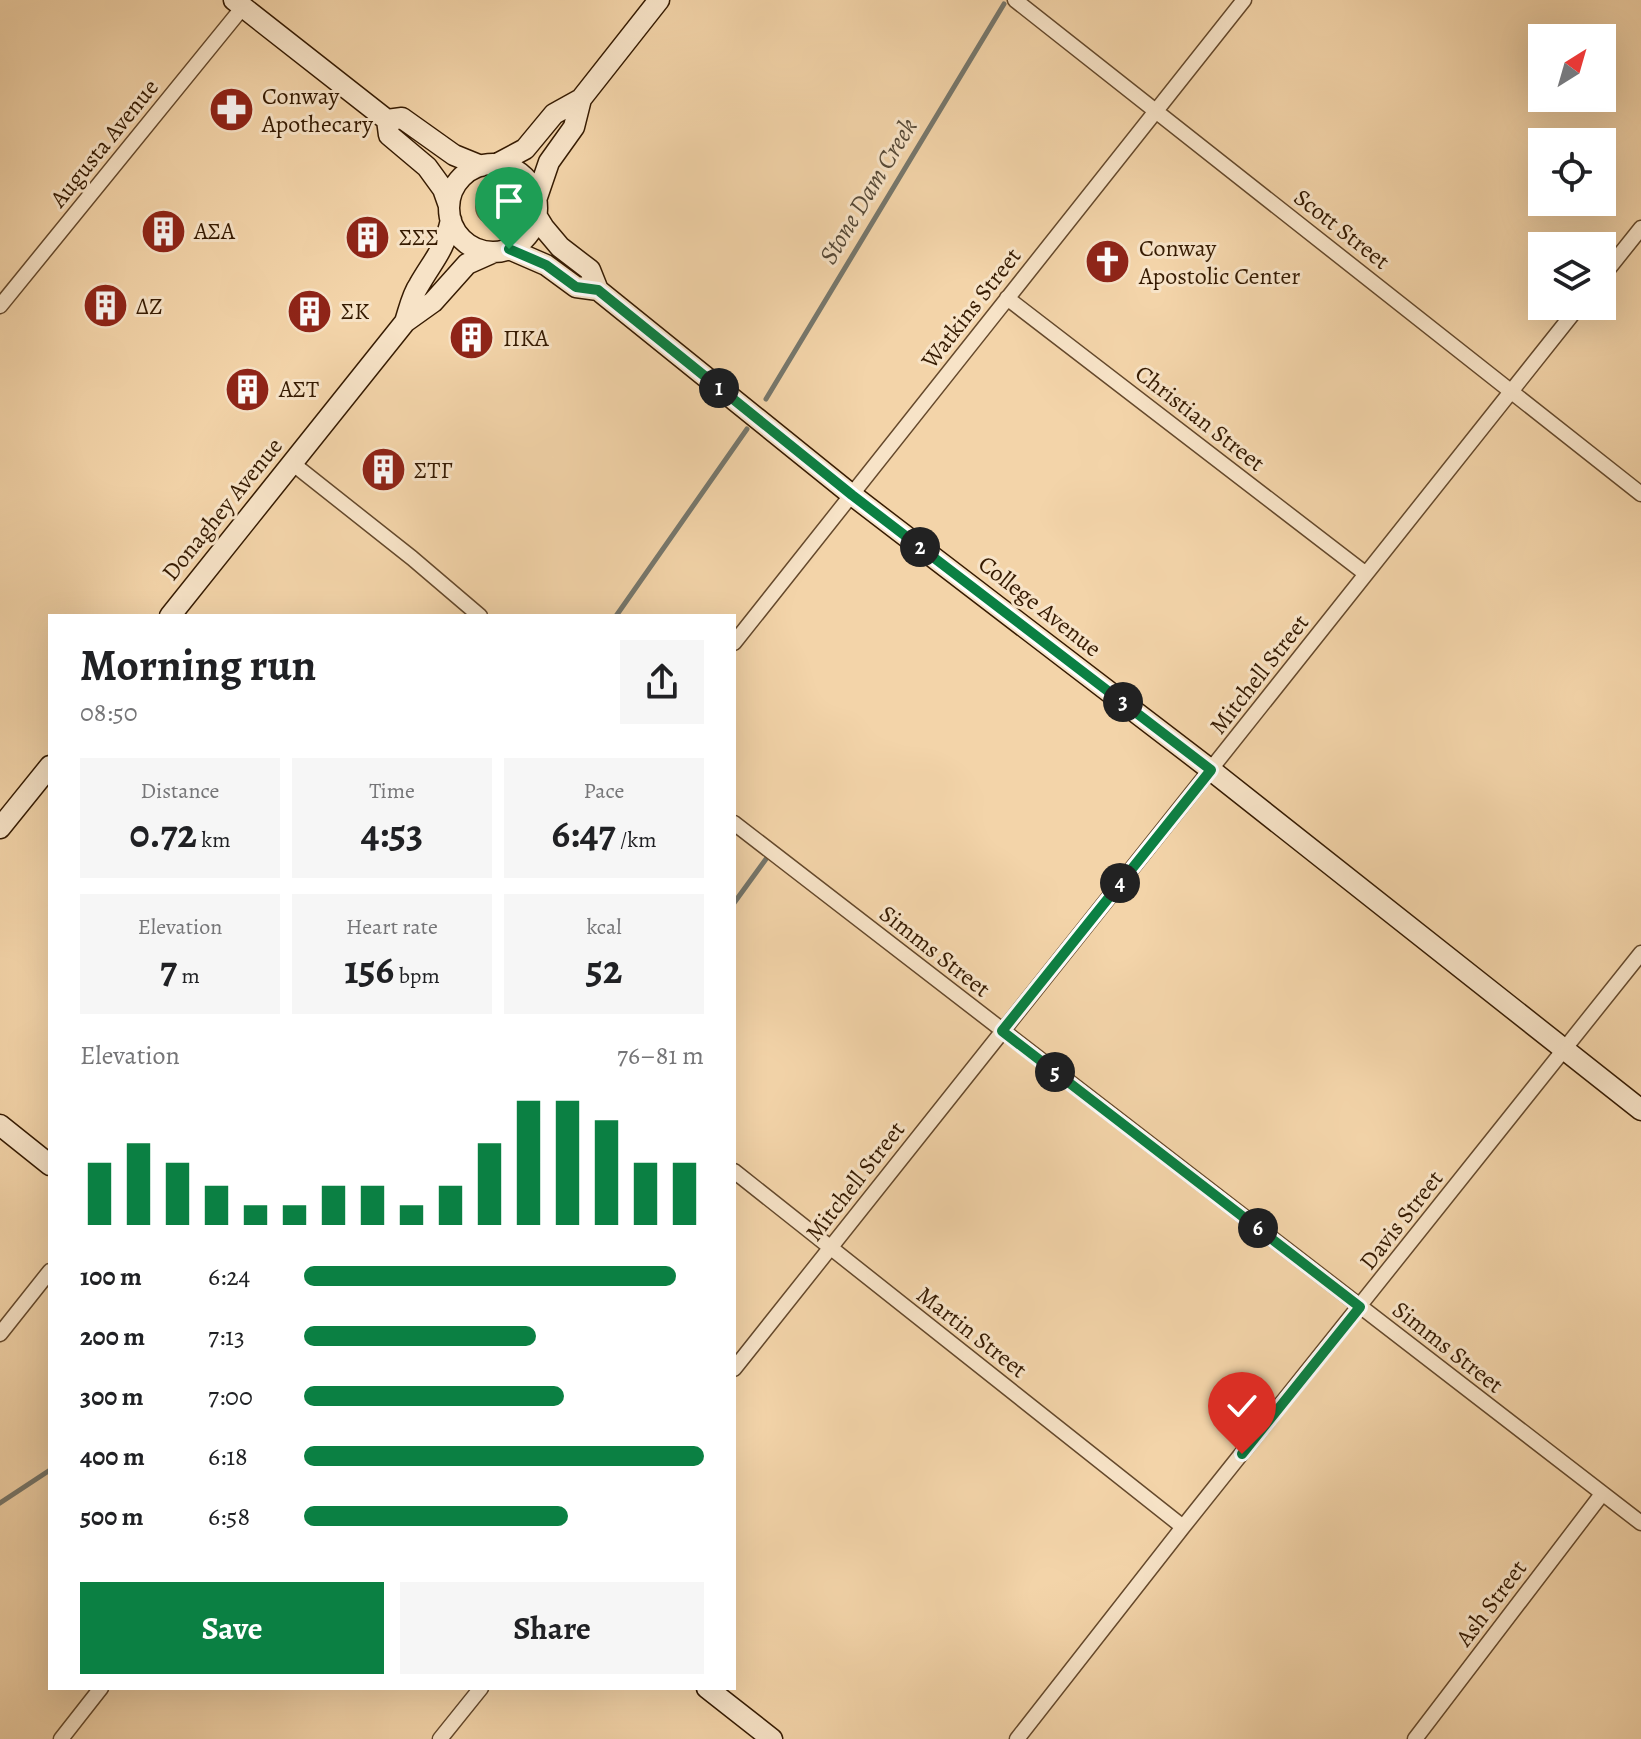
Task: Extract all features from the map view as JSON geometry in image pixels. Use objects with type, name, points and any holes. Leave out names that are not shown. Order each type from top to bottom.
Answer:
[{"type":"street","points":[[450,213],[450,197],[465,174],[525,149],[554,114],[581,99],[659,0]]},
{"type":"street","name":"Scott Street","points":[[1015,0],[1641,494]]},
{"type":"street","name":"Watkins Street","points":[[736,640],[1244,0]]},
{"type":"street","points":[[238,4],[387,120],[389,135],[427,167],[443,189],[454,229],[475,249],[502,251],[517,245],[530,232],[549,162],[574,127],[581,99]]},
{"type":"street","name":"Augusta Avenue","points":[[0,306],[238,4]]},
{"type":"street","points":[[387,120],[402,118],[454,155],[488,165],[505,166],[522,175],[533,191],[536,208]]},
{"type":"street","name":"College Avenue","points":[[536,208],[544,228],[560,247],[590,270],[598,290],[852,495],[1211,770],[1641,1110]]},
{"type":"street","name":"Donaghey Avenue","points":[[405,322],[417,287],[443,247],[450,213]]},
{"type":"street","points":[[1616,259],[1641,228]]},
{"type":"street","name":"College Avenue","points":[[502,251],[546,265],[576,287],[598,290]]},
{"type":"street","name":"Donaghey Avenue","points":[[172,614],[405,322],[433,302],[467,264],[502,251]]},
{"type":"street","name":"Christian Street","points":[[1007,298],[1366,574]]},
{"type":"street","name":"Mitchell Street","points":[[736,1366],[1568,320]]},
{"type":"street","points":[[292,463],[478,614]]},
{"type":"street","points":[[0,828],[48,768]]},
{"type":"street","name":"Simms Street","points":[[736,825],[1641,1523]]},
{"type":"street","name":"Davis Street","points":[[1017,1739],[1641,953]]},
{"type":"street","points":[[0,1125],[48,1163]]},
{"type":"street","name":"Martin Street","points":[[736,1173],[1183,1527]]},
{"type":"street","points":[[0,1334],[48,1274]]},
{"type":"street","name":"Ash Street","points":[[1415,1739],[1602,1494]]},
{"type":"street","points":[[61,1739],[99,1690]]},
{"type":"street","points":[[440,1739],[479,1690]]},
{"type":"street","points":[[710,1690],[772,1739]]},
{"type":"green space","points":[[493,190],[505,195],[510,207],[505,219],[493,224],[481,219],[476,207],[481,195]]},
{"type":"waterway","name":"Stone Dam Creek","points":[[766,399],[1004,4]]},
{"type":"waterway","name":"Stone Dam Creek","points":[[617,614],[747,429]]},
{"type":"waterway","name":"Stone Dam Creek","points":[[736,900],[766,859]]},
{"type":"waterway","name":"Stone Dam Creek","points":[[0,1503],[48,1471]]},
{"type":"place","name":"Conway Apothecary","points":[[231,110]]},
{"type":"place","name":"ΑΣΑ","points":[[163,231]]},
{"type":"place","name":"ΣΣΣ","points":[[368,237]]},
{"type":"place","name":"Conway Apostolic Center","points":[[1108,262]]},
{"type":"place","name":"ΔΖ","points":[[105,306]]},
{"type":"place","name":"ΣΚ","points":[[310,311]]},
{"type":"place","name":"ΠΚΑ","points":[[472,338]]},
{"type":"place","name":"ΑΣΤ","points":[[248,389]]},
{"type":"place","name":"ΣΤΓ","points":[[383,470]]},
{"type":"route","points":[[509,249],[546,265],[576,287],[598,290],[852,495],[1211,770],[1002,1031],[1360,1307],[1242,1454]]}]
